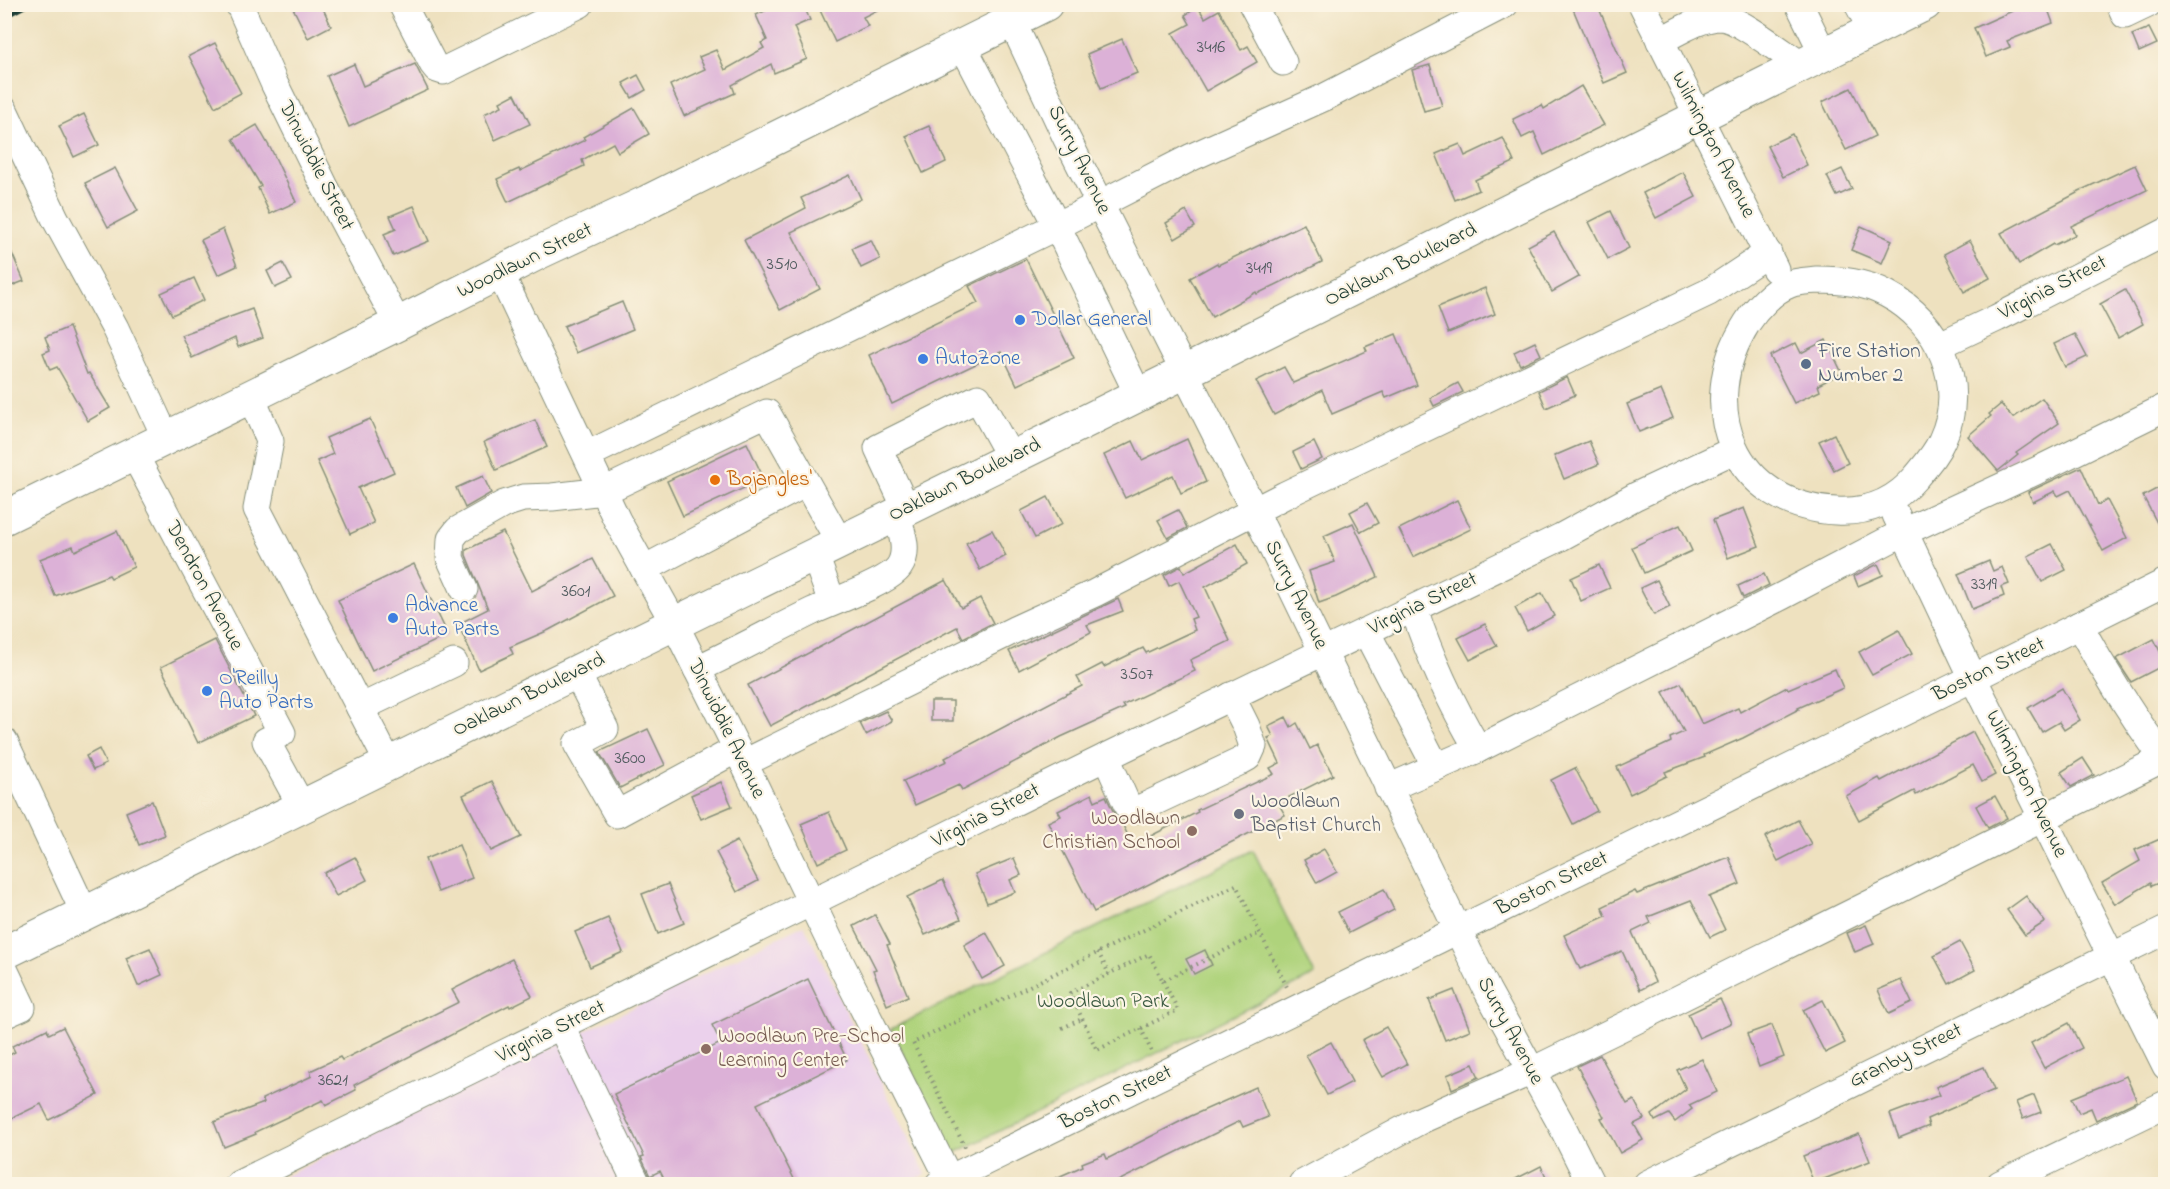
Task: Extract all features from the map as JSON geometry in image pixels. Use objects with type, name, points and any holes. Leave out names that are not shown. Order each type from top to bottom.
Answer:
[{"type":"highway","name":"Woodlawn Street","points":[[4,518],[963,46],[1008,13],[1046,4]]},
{"type":"highway","name":"Oaklawn Boulevard","points":[[4,953],[1698,117],[1812,59],[1865,17],[1921,5]]},
{"type":"street","name":"Dinwiddie Street","points":[[239,4],[274,83],[324,185],[398,324]]},
{"type":"street","points":[[402,4],[433,64],[437,69],[443,71],[580,4]]},
{"type":"street","points":[[1252,4],[1283,62]]},
{"type":"street","points":[[587,455],[1101,205],[1192,158],[1325,98],[1505,4]]},
{"type":"street","name":"Wilmington Avenue","points":[[1642,4],[1784,286]]},
{"type":"street","points":[[1799,4],[1812,59]]},
{"type":"street","points":[[2120,4],[2125,15],[2148,4]]},
{"type":"street","name":"Surry Avenue","points":[[1008,13],[1067,139],[1254,510],[1487,990],[1561,1124],[1590,1185]]},
{"type":"street","points":[[1660,41],[1702,21],[1722,17],[1812,59]]},
{"type":"street","points":[[963,46],[1057,226],[1138,394]]},
{"type":"street","points":[[4,110],[55,218],[116,328],[166,438]]},
{"type":"street","name":"Virginia Street","points":[[1940,345],[2166,232]]},
{"type":"street","points":[[576,672],[605,729],[577,744],[616,814],[1095,593],[1254,510],[1709,292],[1767,253]]},
{"type":"street","name":"Dinwiddie Avenue","points":[[500,273],[603,490],[697,669],[946,1183]]},
{"type":"street","points":[[1816,280],[1842,280],[1886,293],[1906,305],[1923,321],[1940,345],[1949,370],[1952,392],[1950,414],[1943,439],[1932,458],[1910,485],[1889,500],[1870,509],[1845,512],[1821,510],[1792,503],[1767,489],[1750,473],[1734,450],[1726,430],[1722,408],[1724,379],[1731,354],[1739,335],[1753,314],[1784,286],[1816,280]]},
{"type":"street","points":[[251,397],[270,441],[257,509],[389,764]]},
{"type":"street","points":[[697,669],[884,578],[898,568],[904,556],[901,511],[878,448],[978,398],[1011,458]]},
{"type":"street","points":[[1388,788],[1478,749],[1904,532],[2166,407]]},
{"type":"street","points":[[464,589],[450,558],[451,540],[458,530],[504,504],[523,498],[552,497],[603,490],[767,413],[806,483],[826,547],[832,602]]},
{"type":"street","name":"Virginia Street","points":[[239,1185],[1106,757],[1561,537],[1636,496],[1734,450]]},
{"type":"street","name":"Dendron Avenue","points":[[134,454],[282,733],[267,741],[302,807]]},
{"type":"street","points":[[644,569],[806,483]]},
{"type":"street","name":"Wilmington Avenue","points":[[1889,500],[1973,678],[2166,1066]]},
{"type":"street","name":"Boston Street","points":[[946,1183],[2166,582]]},
{"type":"street","points":[[1414,609],[1423,637],[1454,706],[1478,749]]},
{"type":"street","points":[[1302,1185],[1421,1120],[1532,1071],[2164,757],[2135,720],[2079,625]]},
{"type":"street","points":[[1366,631],[1436,767]]},
{"type":"street","points":[[360,708],[454,663]]},
{"type":"street","points":[[1106,757],[1128,807],[1132,809],[1139,809],[1239,762],[1248,756],[1253,746],[1231,696]]},
{"type":"street","points":[[4,741],[85,914]]},
{"type":"street","name":"Granby Street","points":[[1647,1185],[1968,1025],[2166,930]]},
{"type":"street","points":[[4,969],[22,1006],[4,1015]]},
{"type":"street","points":[[561,1026],[637,1185]]},
{"type":"street","points":[[2000,1185],[2166,1104]]},
{"type":"path","points":[[975,1167],[913,1043],[1098,952],[1236,885],[1298,1010]]},
{"type":"path","points":[[1163,981],[1260,933]]},
{"type":"path","points":[[1098,952],[1109,974]]},
{"type":"path","points":[[1149,954],[1163,981],[1178,1011],[1097,1050],[1070,993],[1149,954]]},
{"type":"path","points":[[1062,1028],[1082,1018]]},
{"type":"path","points":[[1141,1028],[1164,1075]]},
{"type":"shaded area","name":"Woodlawn Pre-School Learning Center","points":[[804,925],[926,1174],[906,1184],[269,1184]]},
{"type":"green space","name":"Woodlawn Park","points":[[1253,850],[1315,975],[953,1154],[891,1029]]},
{"type":"building","points":[[291,4],[321,4],[331,26],[308,38]]},
{"type":"building","points":[[780,4],[803,4],[810,20],[794,27],[807,59],[774,73],[771,64],[732,85],[735,93],[684,116],[670,85],[705,69],[699,57],[716,50],[725,70],[764,48],[761,43],[767,40],[756,15]]},
{"type":"building","points":[[817,4],[889,4],[863,17],[868,26],[835,42]]},
{"type":"building","points":[[1571,4],[1597,4],[1627,73],[1604,83]]},
{"type":"building","points":[[2028,4],[2046,4],[2053,23],[2007,41],[2010,47],[1986,57],[1974,28]]},
{"type":"building","points":[[1198,7],[1205,18],[1219,10],[1241,50],[1248,46],[1257,62],[1206,91],[1173,33],[1190,24],[1185,15]]},
{"type":"building","points":[[2149,28],[2157,44],[2139,52],[2132,35]]},
{"type":"building","points":[[1122,39],[1137,73],[1101,88],[1087,54]]},
{"type":"building","points":[[215,43],[241,93],[215,107],[189,56]]},
{"type":"building","points":[[354,64],[363,86],[415,64],[428,90],[349,127],[327,76]]},
{"type":"building","points":[[1430,65],[1442,106],[1424,111],[1412,70]]},
{"type":"building","points":[[638,75],[646,90],[632,98],[623,83]]},
{"type":"building","points":[[1581,86],[1604,125],[1544,155],[1534,132],[1522,138],[1513,119],[1542,105],[1544,109]]},
{"type":"building","points":[[1851,88],[1875,136],[1846,150],[1822,102]]},
{"type":"building","points":[[515,94],[530,124],[495,140],[484,114],[502,106],[500,102]]},
{"type":"building","points":[[634,108],[649,134],[618,152],[613,143],[582,160],[584,166],[508,202],[497,179],[519,169],[520,171],[585,140],[583,137]]},
{"type":"building","points":[[84,114],[99,145],[74,157],[59,126]]},
{"type":"building","points":[[257,125],[296,202],[270,214],[258,188],[261,186],[233,139]]},
{"type":"building","points":[[929,126],[946,162],[923,173],[906,136]]},
{"type":"building","points":[[1792,134],[1807,165],[1783,177],[1767,146]]},
{"type":"building","points":[[1503,138],[1514,162],[1475,180],[1479,190],[1455,200],[1436,154],[1460,144],[1465,156]]},
{"type":"building","points":[[2135,165],[2147,190],[2071,226],[2075,235],[2053,244],[2019,264],[2001,233],[2077,192]]},
{"type":"building","points":[[115,168],[138,211],[108,227],[85,183]]},
{"type":"building","points":[[1842,169],[1852,189],[1837,196],[1827,176]]},
{"type":"building","points":[[1683,172],[1696,197],[1656,218],[1643,193]]},
{"type":"building","points":[[850,175],[861,199],[791,232],[820,289],[780,310],[744,240],[806,208],[801,198]]},
{"type":"building","points":[[414,206],[429,241],[393,256],[384,234],[396,229],[390,216]]},
{"type":"building","points":[[1186,211],[1195,227],[1175,239],[1166,223]]},
{"type":"building","points":[[1611,211],[1629,248],[1608,259],[1589,222]]},
{"type":"building","points":[[1304,224],[1322,262],[1257,294],[1256,292],[1212,317],[1190,278],[1217,263],[1218,265]]},
{"type":"building","points":[[1861,226],[1892,240],[1882,263],[1851,250]]},
{"type":"building","points":[[223,229],[237,266],[218,275],[201,240]]},
{"type":"building","points":[[1554,232],[1579,277],[1552,292],[1528,246]]},
{"type":"building","points":[[4,235],[24,281],[4,289]]},
{"type":"building","points":[[871,240],[880,259],[861,268],[852,248]]},
{"type":"building","points":[[1970,240],[1990,278],[1964,292],[1944,254]]},
{"type":"building","points":[[1026,259],[1074,358],[1017,385],[1001,352],[892,404],[869,355],[978,303],[969,286]]},
{"type":"building","points":[[283,263],[292,280],[275,288],[267,271]]},
{"type":"building","points":[[194,278],[204,300],[172,315],[161,293]]},
{"type":"building","points":[[1485,288],[1495,314],[1448,333],[1438,307]]},
{"type":"building","points":[[2125,290],[2143,324],[2118,338],[2100,304]]},
{"type":"building","points":[[622,302],[633,329],[576,353],[564,326]]},
{"type":"building","points":[[252,309],[263,338],[238,347],[235,338],[192,358],[181,335]]},
{"type":"building","points":[[69,327],[87,374],[89,373],[110,408],[88,421],[57,367],[50,370],[43,353],[50,350],[45,337]]},
{"type":"building","points":[[1396,334],[1417,385],[1386,398],[1383,392],[1332,414],[1322,390],[1274,415],[1256,381],[1284,367],[1293,383],[1367,351],[1365,347]]},
{"type":"building","points":[[2075,334],[2087,357],[2065,367],[2054,344]]},
{"type":"building","name":"Fire Station Number 2","points":[[1826,340],[1842,373],[1818,385],[1820,391],[1794,403],[1770,356],[1796,343],[1801,353]]},
{"type":"building","points":[[1535,342],[1541,355],[1520,365],[1514,352]]},
{"type":"building","points":[[1567,377],[1575,395],[1546,408],[1539,391]]},
{"type":"building","points":[[1458,383],[1463,392],[1434,406],[1430,398]]},
{"type":"building","points":[[1661,390],[1673,418],[1639,432],[1627,404]]},
{"type":"building","points":[[2042,398],[2059,423],[2016,453],[2018,455],[1998,471],[1968,436],[2001,404],[2013,418]]},
{"type":"building","points":[[370,419],[394,472],[358,488],[374,523],[350,534],[317,461],[333,454],[326,438]]},
{"type":"building","points":[[535,420],[547,447],[496,470],[484,442]]},
{"type":"building","points":[[1834,434],[1848,463],[1834,470],[1819,441]]},
{"type":"building","points":[[1187,439],[1206,482],[1181,493],[1173,475],[1125,498],[1104,455],[1133,441],[1142,460]]},
{"type":"building","points":[[1589,441],[1599,464],[1564,479],[1554,456]]},
{"type":"building","points":[[1314,442],[1322,459],[1301,469],[1293,452]]},
{"type":"building","name":"Bojangles'","points":[[747,443],[764,479],[683,516],[667,481]]},
{"type":"building","points":[[2081,467],[2098,505],[2107,500],[2127,538],[2103,551],[2070,490],[2058,496],[2055,491],[2033,502],[2028,492]]},
{"type":"building","points":[[483,476],[491,493],[465,508],[456,488]]},
{"type":"building","points":[[2166,484],[2166,540],[2143,496]]},
{"type":"building","points":[[1048,497],[1062,524],[1035,538],[1021,511]]},
{"type":"building","points":[[1457,500],[1471,529],[1413,557],[1399,529]]},
{"type":"building","points":[[1367,503],[1378,523],[1361,532],[1350,512]]},
{"type":"building","points":[[1744,508],[1759,546],[1728,558],[1713,520]]},
{"type":"building","points":[[1178,510],[1187,528],[1168,538],[1158,520]]},
{"type":"building","points":[[1353,523],[1378,577],[1319,603],[1309,571],[1335,562],[1324,536]]},
{"type":"building","points":[[1680,525],[1692,551],[1644,573],[1632,547]]},
{"type":"building","points":[[992,530],[1006,556],[980,570],[966,543]]},
{"type":"building","points":[[117,531],[134,567],[111,578],[109,575],[55,596],[40,559],[73,546],[75,551]]},
{"type":"building","points":[[503,532],[532,591],[593,559],[613,596],[549,630],[510,647],[513,654],[479,670],[458,624],[488,609],[466,550]]},
{"type":"building","points":[[1237,544],[1247,564],[1205,587],[1230,641],[1190,660],[1195,671],[1123,705],[1125,708],[1061,737],[962,790],[959,785],[915,805],[903,781],[947,761],[945,758],[1082,686],[1077,677],[1102,664],[1104,667],[1143,648],[1146,653],[1195,630],[1191,619],[1196,617],[1179,581],[1169,586],[1164,575],[1181,566],[1184,573]]},
{"type":"building","points":[[2052,544],[2066,570],[2042,582],[2028,556]]},
{"type":"building","points":[[1989,561],[1993,571],[2002,567],[2009,584],[2001,587],[2004,596],[1972,609],[1958,574]]},
{"type":"building","name":"Advance Auto Parts","points":[[414,564],[448,635],[372,671],[338,600]]},
{"type":"building","points":[[1878,564],[1883,575],[1858,586],[1854,576]]},
{"type":"building","points":[[1599,565],[1610,588],[1581,601],[1571,578]]},
{"type":"building","points":[[1764,574],[1769,585],[1743,598],[1738,586]]},
{"type":"building","points":[[946,580],[961,608],[980,598],[993,623],[963,638],[957,627],[770,726],[748,685]]},
{"type":"building","points":[[1657,580],[1670,607],[1654,615],[1640,588]]},
{"type":"building","points":[[1542,593],[1554,616],[1527,631],[1515,608]]},
{"type":"building","points":[[1118,599],[1123,611],[1087,625],[1091,632],[1019,670],[1009,651]]},
{"type":"building","points":[[1485,624],[1497,646],[1470,660],[1458,638]]},
{"type":"building","points":[[1899,630],[1912,654],[1872,675],[1859,652]]},
{"type":"building","points":[[2154,639],[2166,664],[2131,682],[2116,659]]},
{"type":"building","name":"O'Reilly Auto Parts","points":[[215,640],[254,716],[198,743],[161,667]]},
{"type":"building","points":[[1835,669],[1843,688],[1704,755],[1705,757],[1665,772],[1667,776],[1630,794],[1617,767],[1671,742],[1670,738],[1684,732],[1663,692],[1681,683],[1702,724],[1738,708],[1740,712],[1787,687],[1788,689]]},
{"type":"building","points":[[2062,688],[2080,720],[2064,730],[2059,722],[2042,732],[2028,708]]},
{"type":"building","points":[[931,701],[953,701],[953,721],[931,721]]},
{"type":"building","points":[[886,711],[892,721],[866,735],[860,723]]},
{"type":"building","name":"Woodlawn Baptist Church","points":[[1286,717],[1291,727],[1297,723],[1310,749],[1317,745],[1333,775],[1289,797],[1291,801],[1280,806],[1285,815],[1094,912],[1048,822],[1061,816],[1058,811],[1092,794],[1095,801],[1106,796],[1133,845],[1198,812],[1197,810],[1274,774],[1270,768],[1280,763],[1268,738],[1273,736],[1268,726]]},
{"type":"building","points":[[648,729],[665,765],[620,788],[599,752]]},
{"type":"building","points":[[1973,732],[1995,775],[1982,782],[1973,765],[1916,795],[1914,791],[1859,820],[1846,796],[1879,778],[1881,781]]},
{"type":"building","points":[[99,749],[106,764],[93,770],[86,756]]},
{"type":"building","points":[[2083,758],[2094,775],[2071,787],[2061,772]]},
{"type":"building","points":[[1575,768],[1597,811],[1573,824],[1551,780]]},
{"type":"building","points":[[492,781],[521,837],[491,851],[463,795]]},
{"type":"building","points":[[721,782],[732,806],[701,819],[691,795]]},
{"type":"building","points":[[1995,796],[2007,818],[1988,828],[1976,806]]},
{"type":"building","points":[[152,801],[165,835],[139,845],[126,812]]},
{"type":"building","points":[[829,812],[846,850],[818,863],[801,824]]},
{"type":"building","points":[[1798,820],[1811,844],[1778,861],[1765,837]]},
{"type":"building","points":[[2160,839],[2166,852],[2166,880],[2151,886],[2150,883],[2115,904],[2102,883],[2140,861],[2135,850]]},
{"type":"building","points":[[737,841],[758,881],[737,892],[716,852]]},
{"type":"building","points":[[459,845],[472,878],[438,892],[425,859]]},
{"type":"building","points":[[1324,849],[1337,872],[1317,883],[1304,860]]},
{"type":"building","points":[[355,857],[367,880],[336,896],[324,873]]},
{"type":"building","points":[[1729,857],[1740,884],[1709,897],[1725,930],[1710,937],[1691,900],[1648,917],[1651,923],[1632,932],[1655,982],[1640,990],[1622,951],[1580,969],[1564,935],[1606,916],[1602,907],[1635,891],[1637,894]]},
{"type":"building","points":[[1014,858],[1021,875],[1010,880],[1015,892],[987,903],[975,874]]},
{"type":"building","points":[[943,880],[961,919],[925,935],[907,897]]},
{"type":"building","points":[[668,884],[684,923],[658,934],[642,894]]},
{"type":"building","points":[[1384,889],[1394,910],[1349,933],[1338,912]]},
{"type":"building","points":[[2026,896],[2045,922],[2025,935],[2007,910]]},
{"type":"building","points":[[875,915],[890,944],[887,945],[908,996],[887,1005],[873,970],[876,969],[854,926]]},
{"type":"building","points":[[608,918],[623,952],[590,967],[575,932]]},
{"type":"building","points":[[1866,925],[1874,944],[1855,952],[1847,933]]},
{"type":"building","points":[[986,932],[1005,966],[982,979],[964,945]]},
{"type":"building","points":[[1960,942],[1975,970],[1949,984],[1934,956]]},
{"type":"building","points":[[150,948],[162,975],[138,986],[126,958]]},
{"type":"building","points":[[1205,950],[1212,965],[1194,974],[1186,959]]},
{"type":"building","points":[[512,959],[532,996],[510,1007],[509,1005],[354,1085],[356,1090],[326,1105],[323,1100],[255,1132],[256,1134],[224,1147],[214,1122],[264,1103],[262,1099],[312,1076],[310,1071],[340,1057],[342,1060],[459,1002],[452,990]]},
{"type":"building","points":[[808,979],[847,1060],[757,1104],[797,1185],[667,1185],[660,1171],[650,1176],[641,1157],[644,1156],[614,1094],[721,1043],[712,1025]]},
{"type":"building","points":[[1901,980],[1912,1003],[1889,1014],[1878,990]]},
{"type":"building","points":[[1454,990],[1470,1030],[1445,1040],[1429,1000]]},
{"type":"building","points":[[1720,999],[1731,1023],[1699,1038],[1688,1014]]},
{"type":"building","points":[[1823,1000],[1845,1043],[1825,1053],[1803,1010]]},
{"type":"building","points":[[2069,1023],[2082,1048],[2044,1068],[2031,1043]]},
{"type":"building","points":[[1772,1025],[1784,1057],[1759,1067],[1747,1034]]},
{"type":"building","points":[[63,1027],[98,1095],[49,1120],[41,1104],[4,1122],[4,1058],[15,1052],[12,1046],[47,1029],[49,1034]]},
{"type":"building","points":[[1386,1027],[1407,1064],[1383,1077],[1362,1040]]},
{"type":"building","points":[[1331,1042],[1352,1082],[1327,1095],[1306,1055]]},
{"type":"building","points":[[1600,1055],[1627,1104],[1634,1100],[1644,1119],[1634,1124],[1643,1140],[1620,1153],[1577,1066]]},
{"type":"building","points":[[1702,1059],[1717,1092],[1689,1105],[1692,1109],[1675,1122],[1669,1114],[1655,1121],[1652,1115],[1686,1089],[1677,1070]]},
{"type":"building","points":[[1473,1064],[1479,1077],[1452,1089],[1447,1075]]},
{"type":"building","points":[[1984,1067],[1994,1090],[1927,1119],[1929,1126],[1899,1138],[1890,1114],[1940,1095],[1936,1087]]},
{"type":"building","points":[[2126,1076],[2137,1101],[2096,1120],[2091,1108],[2079,1113],[2072,1098]]},
{"type":"building","points":[[1256,1087],[1268,1117],[1243,1127],[1240,1121],[1110,1185],[1040,1185],[1105,1154],[1107,1159],[1191,1116]]},
{"type":"building","points":[[2034,1095],[2041,1112],[2023,1119],[2016,1102]]},
{"type":"building","points":[[1859,1134],[1870,1161],[1814,1183],[1803,1156]]},
{"type":"building","points":[[1541,1166],[1550,1185],[1504,1185]]},
{"type":"railway","points":[[4,17],[29,4]]},
{"type":"place","name":"Dollar General","points":[[1020,320]]},
{"type":"place","name":"AutoZone","points":[[923,359]]},
{"type":"place","name":"Fire Station Number 2","points":[[1806,364]]},
{"type":"place","name":"Bojangles'","points":[[715,480]]},
{"type":"place","name":"Advance Auto Parts","points":[[393,618]]},
{"type":"place","name":"O'Reilly Auto Parts","points":[[207,691]]},
{"type":"place","name":"Woodlawn Baptist Church","points":[[1239,814]]},
{"type":"place","name":"Woodlawn Christian School","points":[[1192,831]]},
{"type":"place","name":"Woodlawn Pre-School Learning Center","points":[[706,1049]]}]
